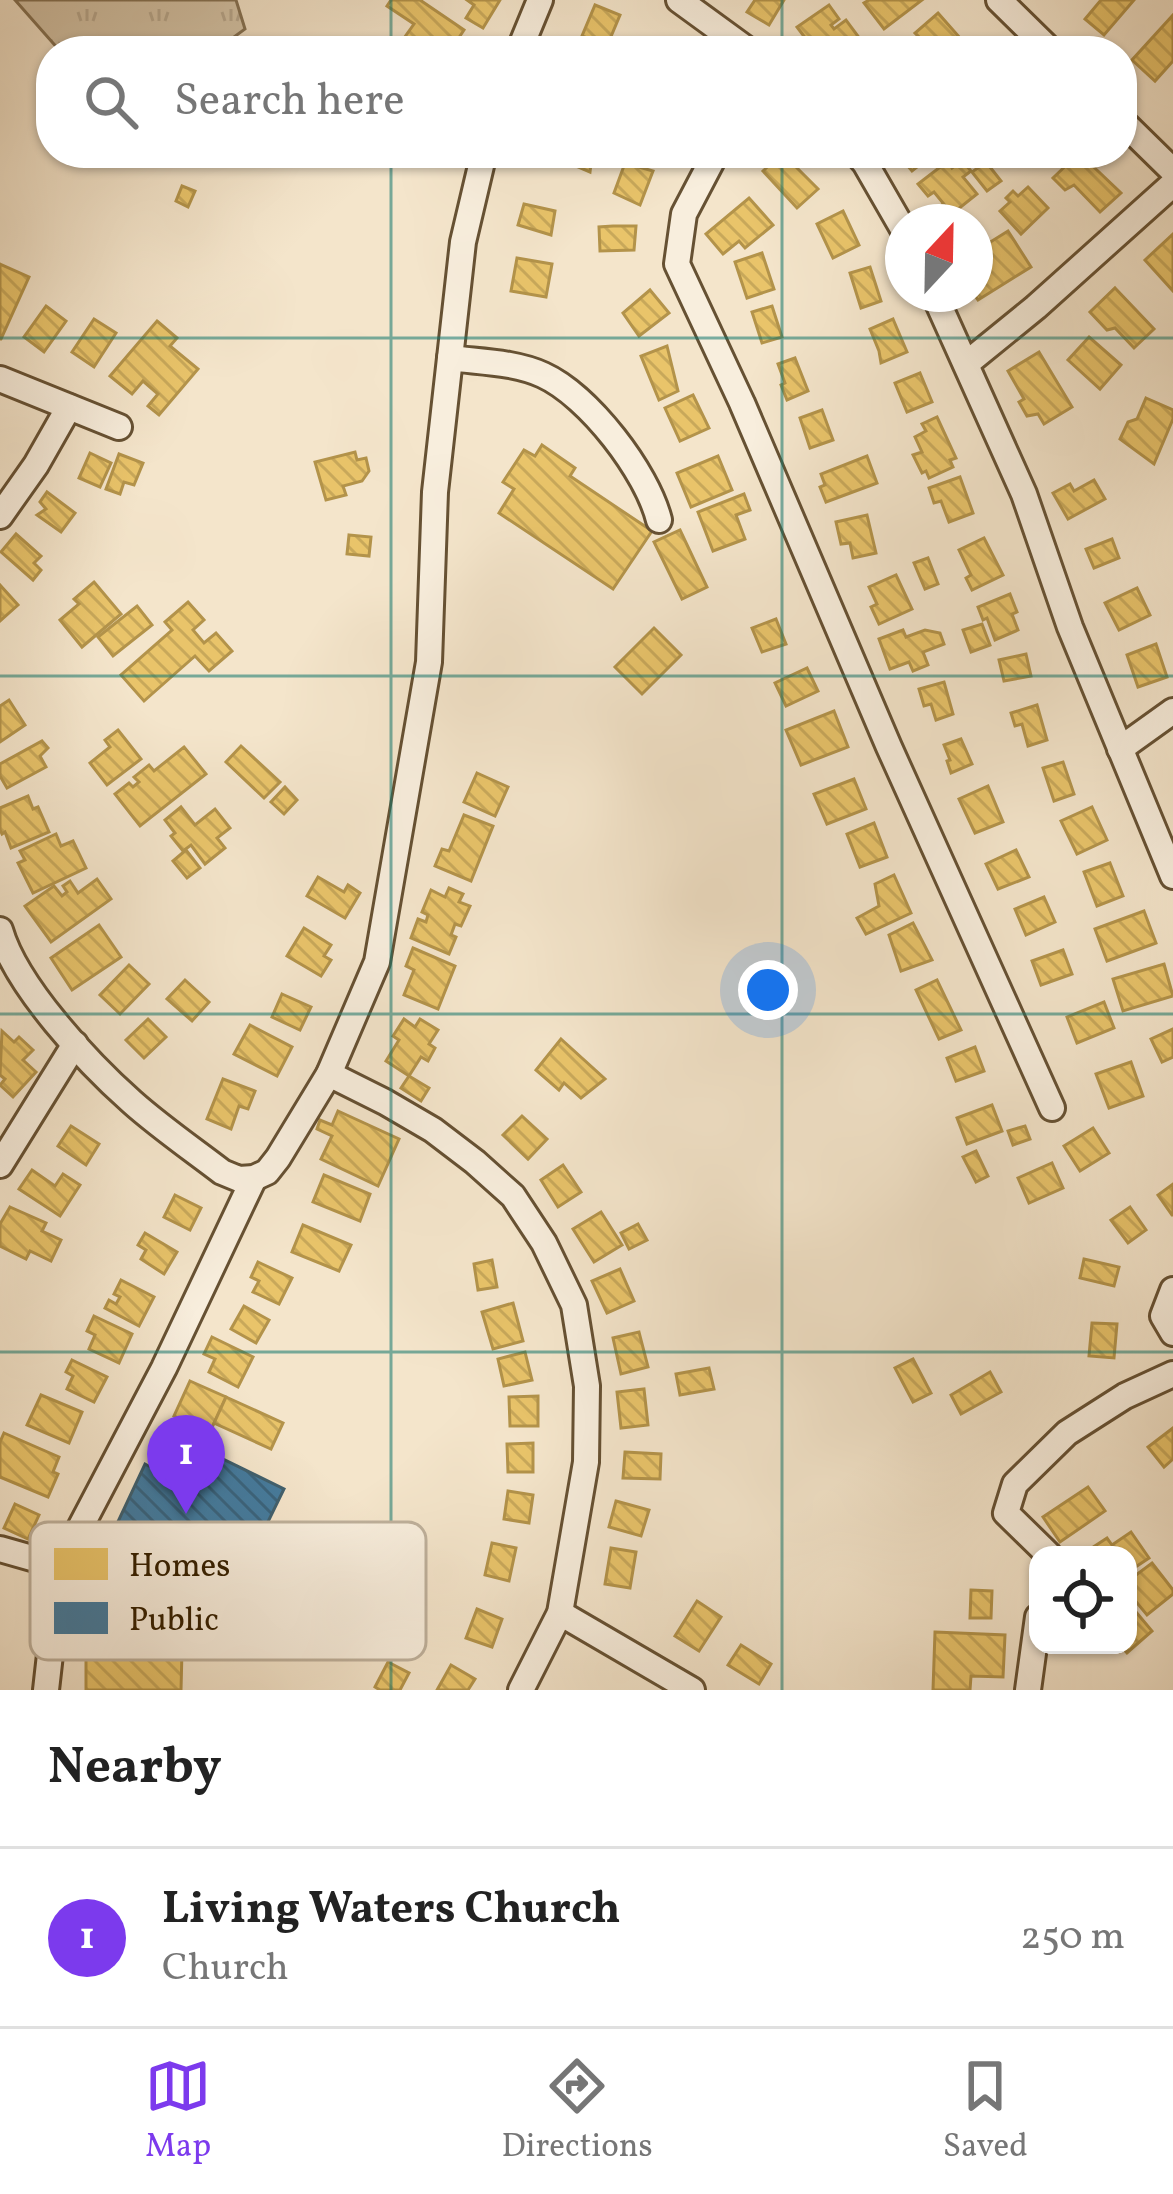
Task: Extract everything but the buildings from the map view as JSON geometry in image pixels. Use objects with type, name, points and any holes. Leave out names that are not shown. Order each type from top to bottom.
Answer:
[{"type":"street","points":[[525,36],[540,0]]},
{"type":"street","points":[[679,0],[728,36]]},
{"type":"street","points":[[999,0],[1036,36]]},
{"type":"street","points":[[1137,136],[1173,171]]},
{"type":"street","points":[[0,930],[6,953],[42,1005],[131,1102],[221,1172],[239,1179],[267,1172],[329,1074],[377,962],[429,662],[435,491],[463,242],[480,168]]},
{"type":"street","points":[[708,168],[684,214],[677,264],[1052,1108]]},
{"type":"street","points":[[868,168],[889,204]]},
{"type":"street","points":[[966,364],[1173,184]]},
{"type":"street","points":[[942,312],[1024,494],[1070,627],[1173,876]]},
{"type":"street","points":[[450,358],[521,367],[547,376],[614,437],[653,498],[659,520]]},
{"type":"street","points":[[0,379],[118,427]]},
{"type":"street","points":[[0,516],[69,407]]},
{"type":"street","points":[[1120,749],[1173,711]]},
{"type":"street","points":[[0,1165],[76,1044]]},
{"type":"street","points":[[329,1074],[433,1130],[513,1196],[544,1243],[574,1305],[587,1387],[586,1462],[560,1613],[521,1690]]},
{"type":"street","points":[[83,1522],[164,1368],[254,1178]]},
{"type":"street","points":[[1173,1290],[1162,1316],[1173,1333]]},
{"type":"street","points":[[1040,1546],[1006,1514],[1015,1484],[1066,1433],[1125,1396],[1173,1374]]},
{"type":"street","points":[[0,1550],[30,1558]]},
{"type":"street","points":[[560,1613],[692,1690]]},
{"type":"street","points":[[1028,1690],[1033,1654]]},
{"type":"street","points":[[46,1690],[49,1660]]},
{"type":"green space","points":[[15,0],[236,0],[245,29],[235,36],[47,36]]},
{"type":"place","name":"Living Waters Church","points":[[186,1514]]}]
